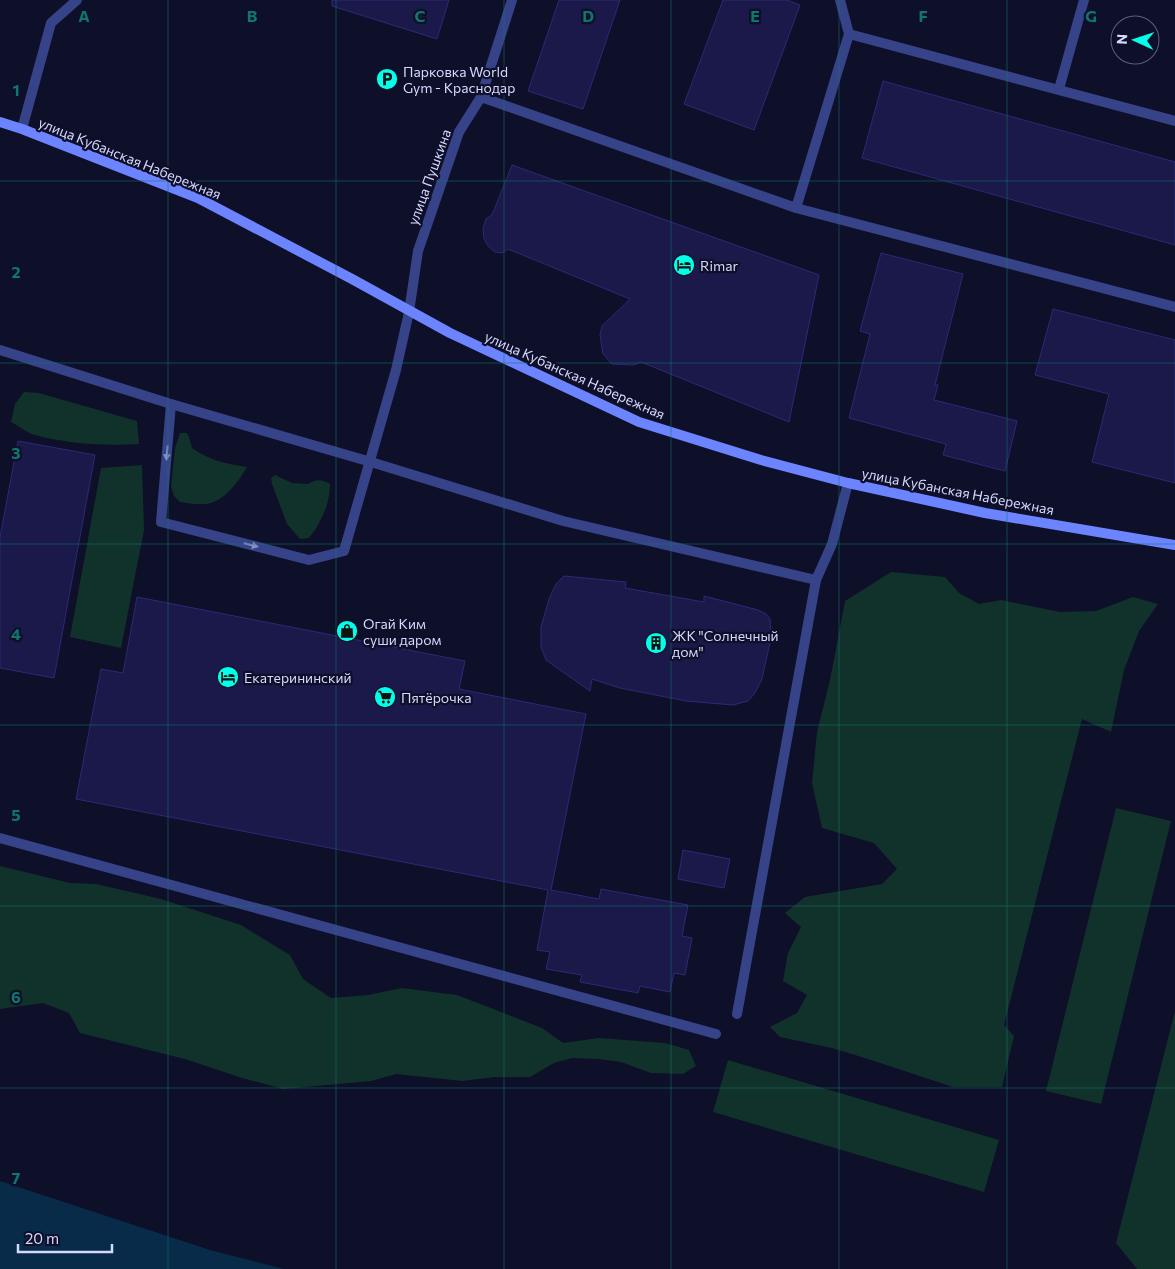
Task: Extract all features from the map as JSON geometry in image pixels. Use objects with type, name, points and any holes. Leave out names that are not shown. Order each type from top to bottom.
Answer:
[{"type":"main road","name":"улица Кубанская Набережная","points":[[0,122],[198,198],[450,333],[639,422],[761,460],[848,483],[985,513],[1175,545]]},
{"type":"street","points":[[22,129],[51,23],[77,0]]},
{"type":"street","name":"улица Пушкина","points":[[171,404],[161,522],[309,560],[344,551],[396,370],[409,312],[418,251],[459,132],[481,97],[512,0]]},
{"type":"street","points":[[796,208],[849,34],[840,0]]},
{"type":"street","points":[[1059,89],[1084,0]]},
{"type":"street","points":[[849,34],[1175,121]]},
{"type":"street","points":[[481,97],[796,208],[1175,307]]},
{"type":"street","points":[[0,352],[563,521],[816,580]]},
{"type":"street","points":[[738,1014],[816,580],[832,544],[848,483]]},
{"type":"street","points":[[0,838],[716,1034]]},
{"type":"green space","points":[[24,392],[39,393],[137,421],[139,444],[113,445],[73,442],[29,433],[11,422],[15,404]]},
{"type":"green space","points":[[180,433],[187,433],[192,448],[205,456],[225,463],[247,467],[230,491],[218,500],[211,503],[195,504],[180,502],[174,496],[171,486],[175,448]]},
{"type":"green space","points":[[142,465],[144,530],[121,648],[70,637],[101,468]]},
{"type":"green space","points":[[275,475],[292,483],[308,484],[319,480],[330,484],[324,513],[309,538],[300,539],[287,524],[272,484],[271,478]]},
{"type":"green space","points":[[891,572],[945,577],[959,593],[979,604],[1001,600],[1060,612],[1096,611],[1133,597],[1158,604],[1139,631],[1124,670],[1111,732],[1082,719],[1004,1025],[1014,1036],[1002,1087],[953,1087],[832,1048],[780,1037],[770,1027],[797,1013],[807,995],[783,981],[788,953],[801,927],[785,913],[805,897],[882,884],[897,869],[874,843],[822,828],[812,783],[817,732],[830,680],[845,601]]},
{"type":"green space","points":[[1116,808],[1171,821],[1101,1104],[1046,1091]]},
{"type":"green space","points":[[0,866],[70,883],[96,884],[161,899],[241,925],[290,955],[303,979],[331,998],[368,995],[402,988],[457,995],[542,1028],[563,1043],[599,1038],[665,1043],[689,1050],[696,1066],[683,1074],[651,1073],[621,1062],[572,1058],[554,1063],[530,1077],[495,1077],[462,1081],[396,1074],[371,1081],[283,1089],[185,1059],[80,1033],[69,1013],[43,1003],[0,1009]]},
{"type":"green space","points":[[1175,1011],[1175,1269],[1137,1269],[1116,1243]]},
{"type":"green space","points":[[728,1060],[999,1140],[984,1192],[713,1112]]},
{"type":"water","points":[[0,1181],[210,1250],[284,1269],[0,1269]]},
{"type":"building","points":[[332,0],[449,0],[437,39],[332,6]]},
{"type":"building","points":[[559,0],[620,0],[583,109],[528,91]]},
{"type":"building","points":[[723,0],[787,0],[800,5],[754,130],[684,104]]},
{"type":"building","points":[[883,81],[1175,162],[1175,245],[862,158]]},
{"type":"building","points":[[512,165],[819,275],[789,422],[641,362],[634,365],[612,364],[603,354],[600,335],[602,326],[630,299],[508,249],[502,253],[495,252],[484,239],[483,229],[486,219],[492,215]]},
{"type":"building","points":[[881,253],[963,274],[935,385],[938,385],[934,400],[1017,421],[1005,471],[943,455],[946,444],[849,418],[870,334],[860,331]]},
{"type":"building","points":[[1053,309],[1175,340],[1175,483],[1092,462],[1109,394],[1035,375]]},
{"type":"building","points":[[18,441],[95,455],[54,678],[0,668],[0,537]]},
{"type":"building","name":"ЖК \"Солнечный дом\"","points":[[564,576],[626,582],[625,588],[704,602],[704,596],[758,610],[766,614],[770,619],[771,638],[762,679],[755,693],[748,701],[733,705],[686,701],[620,688],[592,679],[590,691],[546,660],[541,647],[541,627],[549,599],[556,584]]},
{"type":"building","points":[[137,597],[465,661],[459,689],[586,714],[551,890],[599,899],[601,889],[688,905],[682,936],[692,938],[685,975],[674,973],[670,992],[640,986],[638,993],[580,982],[582,975],[546,969],[550,952],[537,950],[548,890],[76,799],[101,669],[123,673]]},
{"type":"building","points":[[683,850],[730,859],[724,888],[678,879]]},
{"type":"place","name":"Парковка World Gym - Краснодар","points":[[387,79]]},
{"type":"place","name":"Rimar","points":[[684,265]]},
{"type":"place","name":"Огай Ким суши даром","points":[[347,631]]},
{"type":"place","name":"ЖК \"Солнечный дом\"","points":[[656,643]]},
{"type":"place","name":"Екатерининский","points":[[228,677]]},
{"type":"place","name":"Пятёрочка","points":[[385,697]]}]
